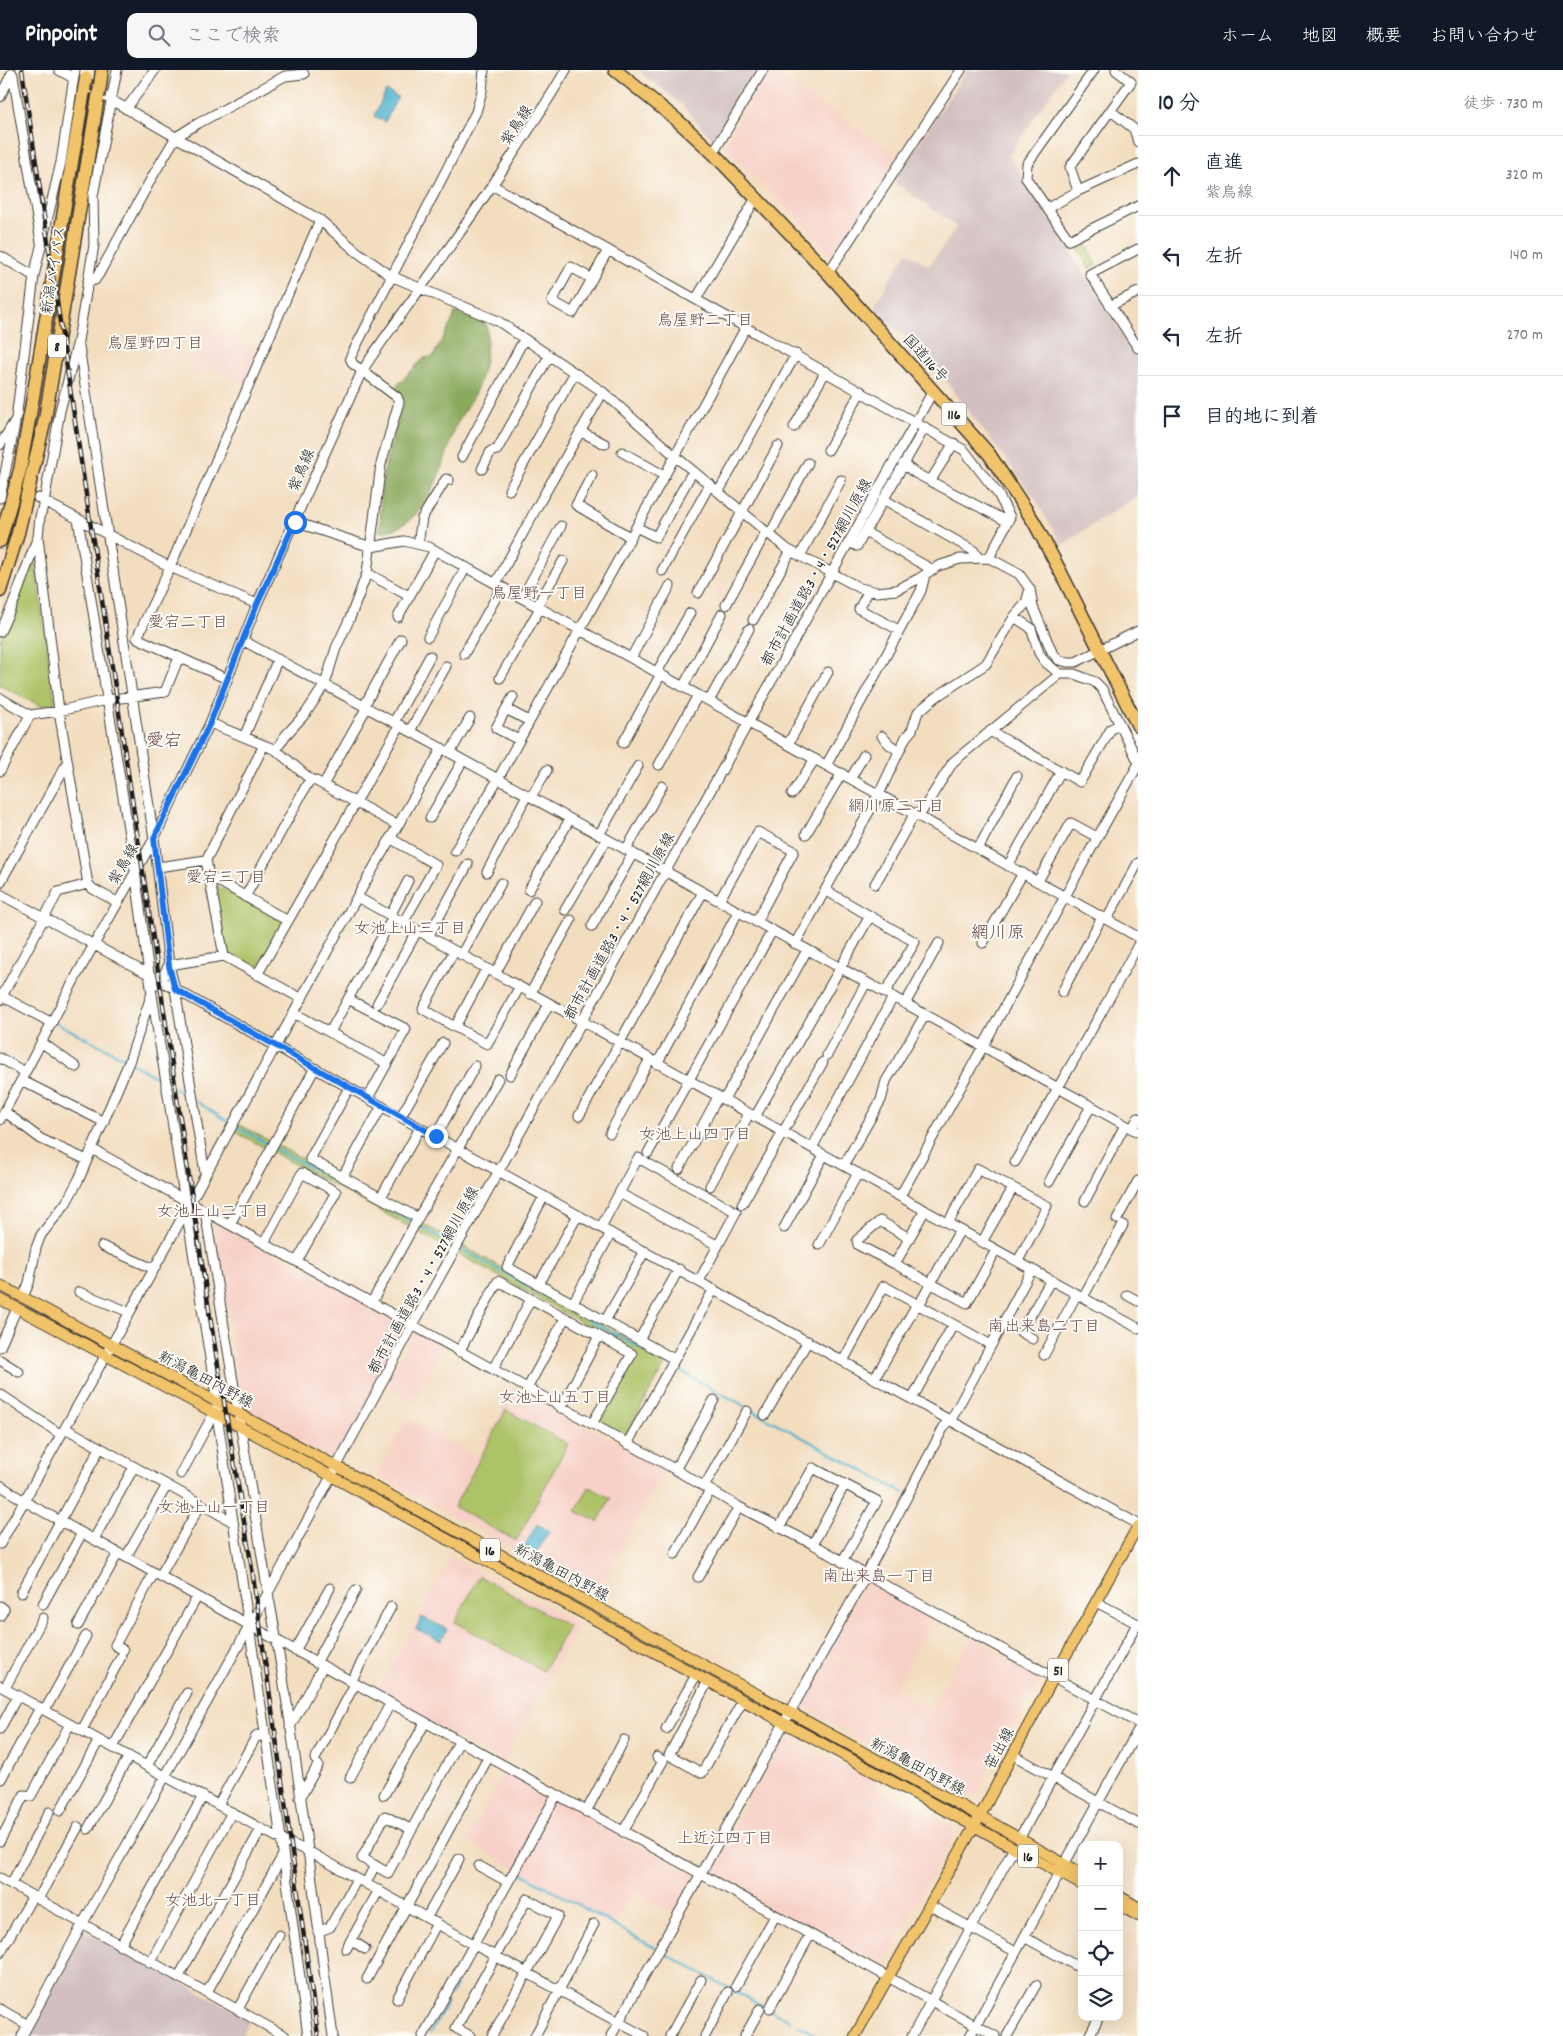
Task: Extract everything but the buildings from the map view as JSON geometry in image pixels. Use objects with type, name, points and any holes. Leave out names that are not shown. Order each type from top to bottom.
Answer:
[{"type":"highway","name":"新潟バイパス","points":[[0,591],[23,514],[45,419],[102,70]]},
{"type":"highway","name":"国道116号","points":[[615,70],[677,120],[713,153],[828,273],[988,454],[1034,522],[1138,726]]},
{"type":"highway","name":"新潟バイパス","points":[[0,541],[20,470],[31,409],[81,77]]},
{"type":"main road","name":"新潟亀田内野線","points":[[0,1285],[337,1466],[786,1717],[977,1821],[1019,1839],[1062,1868],[1078,1882]]},
{"type":"main road","name":"新潟亀田内野線","points":[[0,1299],[743,1700],[786,1717]]},
{"type":"main road","name":"笹出線","points":[[855,2036],[977,1821],[1138,1525]]},
{"type":"main road","name":"新潟亀田内野線","points":[[977,1821],[1014,1848],[1078,1873]]},
{"type":"main road","points":[[1123,1898],[1138,1907]]},
{"type":"main road","points":[[1123,1908],[1138,1916]]},
{"type":"street","points":[[59,70],[81,77],[112,100],[320,220],[356,250],[392,276],[498,321],[603,392],[693,471],[768,533],[791,551],[831,574],[860,588],[877,592],[896,590],[929,572],[960,559],[989,558],[1019,574],[1030,589],[1037,616],[1052,652],[1059,660],[1076,662],[1138,631]]},
{"type":"street","points":[[117,70],[93,196],[94,245],[78,341],[60,411],[41,500],[38,536],[67,763],[88,884],[93,889],[117,902]]},
{"type":"street","points":[[126,108],[156,70]]},
{"type":"street","points":[[276,750],[285,736],[306,713],[324,684],[336,648],[367,573],[382,464],[399,402],[397,397],[353,364],[350,358],[476,112],[482,91],[484,70]]},
{"type":"street","name":"紫鳥線","points":[[2,1116],[93,944],[154,838],[210,723],[244,641],[257,604],[295,522],[327,444],[362,371],[383,337],[421,288],[492,185],[566,70]]},
{"type":"street","points":[[713,153],[763,70]]},
{"type":"street","points":[[828,273],[961,70]]},
{"type":"street","points":[[1094,70],[1027,164],[1026,178],[1069,240],[1138,206]]},
{"type":"street","points":[[1078,191],[1070,168],[1111,111],[1134,84],[1116,70]]},
{"type":"street","points":[[12,72],[41,246]]},
{"type":"street","points":[[0,97],[12,72]]},
{"type":"street","points":[[88,282],[95,280],[100,274],[176,137],[285,76],[304,74]]},
{"type":"street","points":[[0,498],[16,419],[34,276],[81,77]]},
{"type":"street","points":[[1111,111],[1134,129],[1138,142]]},
{"type":"street","points":[[1048,208],[1078,191],[1138,164]]},
{"type":"street","points":[[492,185],[964,450],[998,494],[1010,517],[989,558]]},
{"type":"street","points":[[696,299],[756,198]]},
{"type":"street","points":[[227,679],[137,638],[320,220]]},
{"type":"street","points":[[1138,249],[1090,274],[1110,306],[1134,336],[1138,348]]},
{"type":"street","points":[[592,279],[571,267],[552,301],[573,313],[592,279],[608,250]]},
{"type":"street","points":[[0,256],[34,276]]},
{"type":"street","points":[[1110,306],[1138,292]]},
{"type":"street","points":[[455,851],[498,779],[746,327]]},
{"type":"street","points":[[462,457],[524,339]]},
{"type":"street","points":[[78,341],[154,838],[169,966],[175,989],[205,1173]]},
{"type":"street","points":[[719,491],[796,354]]},
{"type":"street","points":[[482,469],[492,451],[497,450],[549,356]]},
{"type":"street","points":[[794,427],[826,371]]},
{"type":"street","points":[[509,490],[574,374]]},
{"type":"street","name":"都市計画道路3・4・527網川原線","points":[[22,2036],[332,1477],[413,1325],[933,390]]},
{"type":"street","points":[[828,450],[861,391]]},
{"type":"street","points":[[464,654],[580,431],[603,392]]},
{"type":"street","points":[[0,445],[16,419]]},
{"type":"street","points":[[849,542],[856,546],[925,427]]},
{"type":"street","points":[[580,431],[605,444]]},
{"type":"street","points":[[931,480],[954,443]]},
{"type":"street","points":[[698,593],[778,446]]},
{"type":"street","points":[[622,452],[665,476]]},
{"type":"street","points":[[683,687],[724,610],[808,463]]},
{"type":"street","points":[[903,464],[915,473],[1008,522]]},
{"type":"street","points":[[636,527],[656,537],[693,471]]},
{"type":"street","points":[[592,474],[576,505],[630,537]]},
{"type":"street","points":[[418,544],[422,518],[446,479],[449,480]]},
{"type":"street","points":[[800,556],[841,480]]},
{"type":"street","points":[[662,571],[710,484]]},
{"type":"street","points":[[883,499],[974,551],[978,558]]},
{"type":"street","points":[[41,500],[170,566],[257,604]]},
{"type":"street","points":[[78,519],[135,871],[152,995],[187,1204],[217,1402],[215,1414],[267,1738],[308,2036]]},
{"type":"street","points":[[295,522],[371,547],[404,541],[435,550],[827,764],[1138,937]]},
{"type":"street","points":[[522,598],[561,526]]},
{"type":"street","points":[[864,532],[929,572]]},
{"type":"street","points":[[0,632],[15,599],[38,536]]},
{"type":"street","points":[[398,617],[435,550]]},
{"type":"street","points":[[753,620],[791,551]]},
{"type":"street","points":[[500,678],[563,560]]},
{"type":"street","points":[[428,637],[466,567]]},
{"type":"street","points":[[827,764],[921,591],[929,572]]},
{"type":"street","points":[[367,573],[409,596]]},
{"type":"street","points":[[631,658],[670,586]]},
{"type":"street","points":[[795,944],[879,794],[906,737],[912,730],[918,712],[936,697],[986,664],[1014,617],[1026,603],[1030,589]]},
{"type":"street","points":[[869,590],[859,609],[899,630]]},
{"type":"street","points":[[623,743],[690,613]]},
{"type":"street","points":[[900,1196],[984,1047],[1064,896],[1138,763],[1102,689],[1095,682],[1074,674],[1060,674],[1045,662],[1039,653],[1031,628],[1014,617]]},
{"type":"street","points":[[709,701],[749,629]]},
{"type":"street","points":[[323,785],[401,639]]},
{"type":"street","points":[[244,641],[666,871],[1132,1129]]},
{"type":"street","points":[[257,975],[356,802],[430,656]]},
{"type":"street","points":[[0,698],[30,715],[60,711],[106,700],[165,692],[179,657]]},
{"type":"street","points":[[244,737],[278,659]]},
{"type":"street","points":[[410,731],[446,666]]},
{"type":"street","points":[[788,744],[828,672]]},
{"type":"street","points":[[875,884],[917,815],[953,762],[1060,674]]},
{"type":"street","points":[[659,765],[698,695]]},
{"type":"street","points":[[513,697],[496,728],[519,740]]},
{"type":"street","points":[[506,709],[529,721]]},
{"type":"street","points":[[0,771],[30,715]]},
{"type":"street","points":[[0,1544],[154,1269],[187,1204],[390,838],[446,751],[470,718]]},
{"type":"street","points":[[210,723],[276,750],[310,779],[398,825]]},
{"type":"street","points":[[990,731],[1080,782],[1110,729],[1120,724]]},
{"type":"street","points":[[882,736],[899,751]]},
{"type":"street","points":[[224,956],[206,860],[264,745]]},
{"type":"street","points":[[851,778],[864,755]]},
{"type":"street","points":[[792,794],[815,758]]},
{"type":"street","points":[[430,818],[463,760]]},
{"type":"street","points":[[0,883],[67,763]]},
{"type":"street","points":[[565,910],[638,766]]},
{"type":"street","points":[[487,872],[529,796],[547,770]]},
{"type":"street","points":[[1008,866],[1061,771]]},
{"type":"street","points":[[806,834],[842,773]]},
{"type":"street","points":[[978,848],[1017,776]]},
{"type":"street","points":[[245,897],[310,779]]},
{"type":"street","points":[[592,926],[662,786]]},
{"type":"street","points":[[529,890],[570,819]]},
{"type":"street","points":[[1038,881],[1071,823],[1098,837]]},
{"type":"street","points":[[719,901],[758,832],[794,851],[756,922]]},
{"type":"street","points":[[390,838],[436,865],[403,923]]},
{"type":"street","points":[[158,868],[206,860]]},
{"type":"street","points":[[1062,992],[1138,863]]},
{"type":"street","points":[[428,937],[468,864]]},
{"type":"street","points":[[983,942],[1023,874]]},
{"type":"street","points":[[208,875],[288,921]]},
{"type":"street","points":[[330,1032],[408,881]]},
{"type":"street","points":[[500,883],[423,1009],[487,1044],[519,988]]},
{"type":"street","points":[[52,1023],[1,997],[58,892],[88,884]]},
{"type":"street","points":[[812,1148],[915,942],[825,890]]},
{"type":"street","points":[[579,1116],[703,892]]},
{"type":"street","points":[[0,894],[149,974],[420,1128],[912,1398],[1138,1525]]},
{"type":"street","points":[[357,897],[1138,1328]]},
{"type":"street","points":[[495,974],[536,901]]},
{"type":"street","points":[[610,1133],[654,1062],[738,912]]},
{"type":"street","points":[[710,1186],[870,916]]},
{"type":"street","points":[[530,994],[571,920]]},
{"type":"street","points":[[377,1004],[417,931]]},
{"type":"street","points":[[648,1153],[772,931]]},
{"type":"street","points":[[905,1004],[939,943]]},
{"type":"street","points":[[1014,1162],[1100,1015],[1138,945]]},
{"type":"street","points":[[679,1168],[807,950]]},
{"type":"street","points":[[169,966],[224,956],[302,999]]},
{"type":"street","points":[[23,1297],[29,1283],[32,1259],[41,1235],[66,1203],[80,1179],[129,1062],[152,995],[169,966]]},
{"type":"street","points":[[455,1027],[486,969]]},
{"type":"street","points":[[742,1204],[825,1059],[866,982]]},
{"type":"street","points":[[348,999],[406,1029],[368,1098]]},
{"type":"street","points":[[510,1075],[550,1004]]},
{"type":"street","points":[[294,1013],[386,1063]]},
{"type":"street","points":[[844,1166],[881,1100],[886,1081],[925,1014]]},
{"type":"street","points":[[41,1042],[76,1067]]},
{"type":"street","points":[[401,1116],[443,1043]]},
{"type":"street","points":[[0,1058],[23,1076],[104,1122]]},
{"type":"street","points":[[436,1136],[475,1066]]},
{"type":"street","points":[[230,1224],[315,1068]]},
{"type":"street","points":[[372,1302],[498,1079]]},
{"type":"street","points":[[264,1243],[349,1088]]},
{"type":"street","points":[[343,1176],[382,1106]]},
{"type":"street","points":[[1049,1182],[1091,1106]]},
{"type":"street","points":[[2,1116],[41,1139],[87,1160]]},
{"type":"street","points":[[1085,1200],[1138,1118]]},
{"type":"street","points":[[382,1197],[420,1128]]},
{"type":"street","points":[[92,1149],[187,1204],[205,1210],[675,1470],[738,1507],[813,1544],[842,1562],[1138,1723]]},
{"type":"street","points":[[784,1228],[824,1155]]},
{"type":"street","points":[[600,1227],[638,1158],[736,1212],[699,1281]]},
{"type":"street","points":[[310,1159],[418,1218]]},
{"type":"street","points":[[948,1223],[978,1169],[1047,1206],[1018,1261]]},
{"type":"street","points":[[297,1261],[336,1192],[302,1173]]},
{"type":"street","points":[[819,1245],[858,1174]]},
{"type":"street","points":[[1044,1355],[1080,1296],[1120,1222],[1138,1181]]},
{"type":"street","points":[[982,1242],[1013,1188]]},
{"type":"street","points":[[619,1193],[717,1245]]},
{"type":"street","points":[[544,1196],[506,1267],[639,1340],[671,1364]]},
{"type":"street","points":[[205,1210],[277,1641],[333,2036]]},
{"type":"street","points":[[895,1264],[925,1210]]},
{"type":"street","points":[[540,1284],[578,1215]]},
{"type":"street","points":[[909,1238],[880,1221],[857,1240],[858,1245],[966,1303],[996,1250]]},
{"type":"street","points":[[875,1378],[960,1230]]},
{"type":"street","points":[[573,1303],[611,1233]]},
{"type":"street","points":[[102,1246],[154,1269]]},
{"type":"street","points":[[605,1322],[645,1251]]},
{"type":"street","points":[[611,2036],[866,1575],[1032,1269]]},
{"type":"street","points":[[639,1340],[679,1270]]},
{"type":"street","points":[[1033,1340],[1021,1332],[1051,1280]]},
{"type":"street","points":[[459,1352],[498,1281],[632,1354],[592,1424]]},
{"type":"street","points":[[843,1361],[884,1286],[991,1345]]},
{"type":"street","points":[[627,1444],[714,1289]]},
{"type":"street","points":[[79,1292],[129,1312]]},
{"type":"street","points":[[1126,1295],[1138,1301]]},
{"type":"street","points":[[493,1370],[530,1299]]},
{"type":"street","points":[[0,1347],[17,1308]]},
{"type":"street","points":[[527,1389],[565,1318]]},
{"type":"street","points":[[912,1398],[953,1325]]},
{"type":"street","points":[[561,1408],[599,1336]]},
{"type":"street","points":[[765,1415],[808,1341]]},
{"type":"street","points":[[0,1360],[19,1372]]},
{"type":"street","points":[[0,1394],[62,1431],[100,1448],[233,1522]]},
{"type":"street","points":[[675,1470],[714,1400]]},
{"type":"street","points":[[675,1554],[747,1411]]},
{"type":"street","points":[[181,1474],[215,1414]]},
{"type":"street","points":[[21,1593],[100,1448]]},
{"type":"street","points":[[94,1539],[134,1467]]},
{"type":"street","points":[[779,1528],[812,1468],[877,1501],[842,1562]]},
{"type":"street","points":[[78,1626],[167,1484]]},
{"type":"street","points":[[813,1544],[845,1484]]},
{"type":"street","points":[[0,1485],[24,1501],[556,1796],[995,2036]]},
{"type":"street","points":[[82,1730],[122,1653],[115,1645],[201,1504]]},
{"type":"street","points":[[698,1577],[738,1507]]},
{"type":"street","points":[[43,1604],[82,1533]]},
{"type":"street","points":[[295,1651],[330,1588]]},
{"type":"street","points":[[290,1727],[356,1590]]},
{"type":"street","points":[[113,1747],[197,1597]]},
{"type":"street","points":[[1019,1839],[1137,1624],[1096,1602]]},
{"type":"street","points":[[0,1606],[4,1609],[0,1616]]},
{"type":"street","points":[[300,1798],[353,1683],[391,1607]]},
{"type":"street","points":[[43,1618],[2,1687],[261,1829],[379,1890],[494,1956],[644,2036]]},
{"type":"street","points":[[1,1779],[86,1636]]},
{"type":"street","points":[[666,1729],[696,1675]]},
{"type":"street","points":[[708,1681],[669,1755],[702,1773],[743,1700]]},
{"type":"street","points":[[147,1766],[187,1693]]},
{"type":"street","points":[[0,1729],[18,1695]]},
{"type":"street","points":[[350,1778],[390,1704]]},
{"type":"street","points":[[384,1795],[425,1723]]},
{"type":"street","points":[[0,1840],[24,1795],[31,1796],[70,1724]]},
{"type":"street","points":[[970,2036],[1138,1730]]},
{"type":"street","points":[[218,1805],[257,1735],[267,1738]]},
{"type":"street","points":[[60,1811],[100,1740]]},
{"type":"street","points":[[586,1812],[624,1740]]},
{"type":"street","points":[[412,1830],[385,1816],[362,1858],[388,1873],[412,1830],[459,1742]]},
{"type":"street","points":[[1013,1755],[1138,1824]]},
{"type":"street","points":[[88,1829],[129,1756]]},
{"type":"street","points":[[623,1832],[662,1761],[657,1757]]},
{"type":"street","points":[[367,1979],[488,1758]]},
{"type":"street","points":[[120,1946],[203,1796]]},
{"type":"street","points":[[423,2036],[556,1796]]},
{"type":"street","points":[[11,1884],[49,1812]]},
{"type":"street","points":[[150,1963],[232,1812]]},
{"type":"street","points":[[0,1953],[36,1898],[78,1827]]},
{"type":"street","points":[[178,1978],[261,1829]]},
{"type":"street","points":[[912,2036],[1014,1848]]},
{"type":"street","points":[[207,1992],[283,1855]]},
{"type":"street","points":[[427,1917],[459,1858]]},
{"type":"street","points":[[318,1932],[330,1928],[361,1881],[376,1865]]},
{"type":"street","points":[[479,1866],[508,1882]]},
{"type":"street","points":[[0,1878],[83,1923],[150,1963],[207,1992],[285,2036]]},
{"type":"street","points":[[365,1949],[348,1945],[379,1890]]},
{"type":"street","points":[[469,2036],[456,2028],[527,1899],[558,1916],[492,2036]]},
{"type":"street","points":[[929,1905],[1016,1952]]},
{"type":"street","points":[[704,2036],[775,1916]]},
{"type":"street","points":[[397,1999],[437,1923]]},
{"type":"street","points":[[535,2036],[594,1924]]},
{"type":"street","points":[[238,2009],[279,1935]]},
{"type":"street","points":[[770,2008],[810,1935]]},
{"type":"street","points":[[1024,1937],[1078,1967]]},
{"type":"street","points":[[670,2036],[701,1980]]},
{"type":"street","points":[[1007,2036],[1036,1985]]},
{"type":"street","points":[[0,2009],[28,2025]]},
{"type":"street","points":[[745,2036],[760,2009]]},
{"type":"street","points":[[1089,2036],[1097,2021]]},
{"type":"shaded area","points":[[638,70],[758,70],[714,141],[682,105]]},
{"type":"shaded area","points":[[769,70],[899,156],[834,257],[724,146]]},
{"type":"shaded area","points":[[967,70],[1067,70],[1009,155],[1138,359],[1138,496],[1062,545],[1035,498],[942,376],[874,306],[907,252],[929,266],[957,227],[894,182]]},
{"type":"shaded area","points":[[198,323],[260,352],[247,385],[205,365],[200,376],[191,373]]},
{"type":"shaded area","points":[[214,1222],[409,1326],[338,1456],[331,1459],[245,1412],[242,1405]]},
{"type":"shaded area","points":[[415,1331],[444,1346],[413,1401],[385,1385]]},
{"type":"shaded area","points":[[513,1388],[666,1468],[595,1594],[377,1475],[407,1419],[477,1456]]},
{"type":"shaded area","points":[[450,1557],[579,1624],[503,1762],[376,1694]]},
{"type":"shaded area","points":[[868,1581],[935,1617],[895,1689],[829,1653]]},
{"type":"shaded area","points":[[971,1637],[1042,1675],[1001,1749],[966,1730],[1000,1750],[976,1794],[965,1798],[879,1750],[908,1698],[931,1710]]},
{"type":"shaded area","points":[[829,1655],[907,1697],[878,1750],[800,1706]]},
{"type":"shaded area","points":[[782,1735],[873,1781],[876,1789],[950,1825],[954,1836],[881,1970],[709,1875]]},
{"type":"shaded area","points":[[505,1770],[696,1877],[676,1913],[632,1891],[614,1923],[466,1841]]},
{"type":"shaded area","points":[[83,1930],[250,2019],[241,2036],[25,2036]]},
{"type":"green space","points":[[1083,237],[1097,265],[1089,269],[1075,242]]},
{"type":"green space","points":[[455,312],[487,325],[485,359],[478,385],[456,426],[439,475],[422,507],[397,528],[380,532],[381,489],[388,452],[403,404],[401,395],[393,389],[424,358],[433,357],[451,324]]},
{"type":"green space","points":[[32,563],[35,563],[55,703],[41,706],[0,685],[0,640]]},
{"type":"green space","points":[[217,886],[283,921],[256,972],[226,955],[213,888]]},
{"type":"green space","points":[[238,1124],[452,1240],[448,1248],[234,1131]]},
{"type":"green space","points":[[463,1246],[667,1361],[624,1438],[596,1424],[635,1352],[459,1254]]},
{"type":"green space","points":[[506,1410],[568,1444],[516,1541],[454,1507]]},
{"type":"green space","points":[[589,1487],[611,1498],[598,1522],[576,1511]]},
{"type":"green space","points":[[479,1576],[569,1627],[543,1671],[455,1622]]},
{"type":"water","points":[[386,91],[398,97],[385,122],[374,116]]},
{"type":"water","points":[[537,1524],[549,1531],[536,1554],[524,1547]]},
{"type":"water","points":[[422,1617],[447,1629],[441,1641],[416,1629]]},
{"type":"waterway","points":[[55,1022],[124,1058],[162,1081]]},
{"type":"waterway","points":[[169,1085],[190,1098]]},
{"type":"waterway","points":[[197,1102],[230,1123]]},
{"type":"waterway","points":[[235,1126],[269,1145]]},
{"type":"waterway","points":[[274,1148],[412,1222]]},
{"type":"waterway","points":[[417,1225],[454,1245]]},
{"type":"waterway","points":[[459,1248],[668,1364]]},
{"type":"waterway","points":[[673,1367],[904,1493]]},
{"type":"waterway","points":[[517,1873],[518,1871],[655,1948]]},
{"type":"waterway","points":[[664,1953],[762,2006]]},
{"type":"waterway","points":[[451,1995],[456,1985]]},
{"type":"waterway","points":[[430,2033],[447,2002]]},
{"type":"waterway","points":[[771,2011],[790,2021]]},
{"type":"waterway","points":[[798,2025],[818,2036]]},
{"type":"railway","points":[[22,70],[211,1323],[252,1569],[318,2036]]},
{"type":"district","name":"鳥屋野二丁目","points":[[705,319]]},
{"type":"district","name":"鳥屋野四丁目","points":[[155,342]]},
{"type":"district","name":"鳥屋野一丁目","points":[[539,592]]},
{"type":"district","name":"愛宕二丁目","points":[[188,621]]},
{"type":"district","name":"愛宕","points":[[164,740]]},
{"type":"district","name":"網川原二丁目","points":[[896,805]]},
{"type":"district","name":"愛宕三丁目","points":[[226,876]]},
{"type":"district","name":"女池上山三丁目","points":[[410,927]]},
{"type":"district","name":"網川原","points":[[998,932]]},
{"type":"district","name":"女池上山四丁目","points":[[695,1133]]},
{"type":"district","name":"女池上山二丁目","points":[[213,1210]]},
{"type":"district","name":"南出来島二丁目","points":[[1044,1325]]},
{"type":"district","name":"女池上山五丁目","points":[[555,1396]]},
{"type":"district","name":"女池上山一丁目","points":[[214,1506]]},
{"type":"district","name":"南出来島一丁目","points":[[879,1575]]},
{"type":"district","name":"上近江四丁目","points":[[725,1837]]},
{"type":"district","name":"女池北一丁目","points":[[213,1899]]},
{"type":"route","points":[[295,522],[257,604],[244,641],[210,723],[154,838],[169,966],[175,989],[436,1136]]}]
